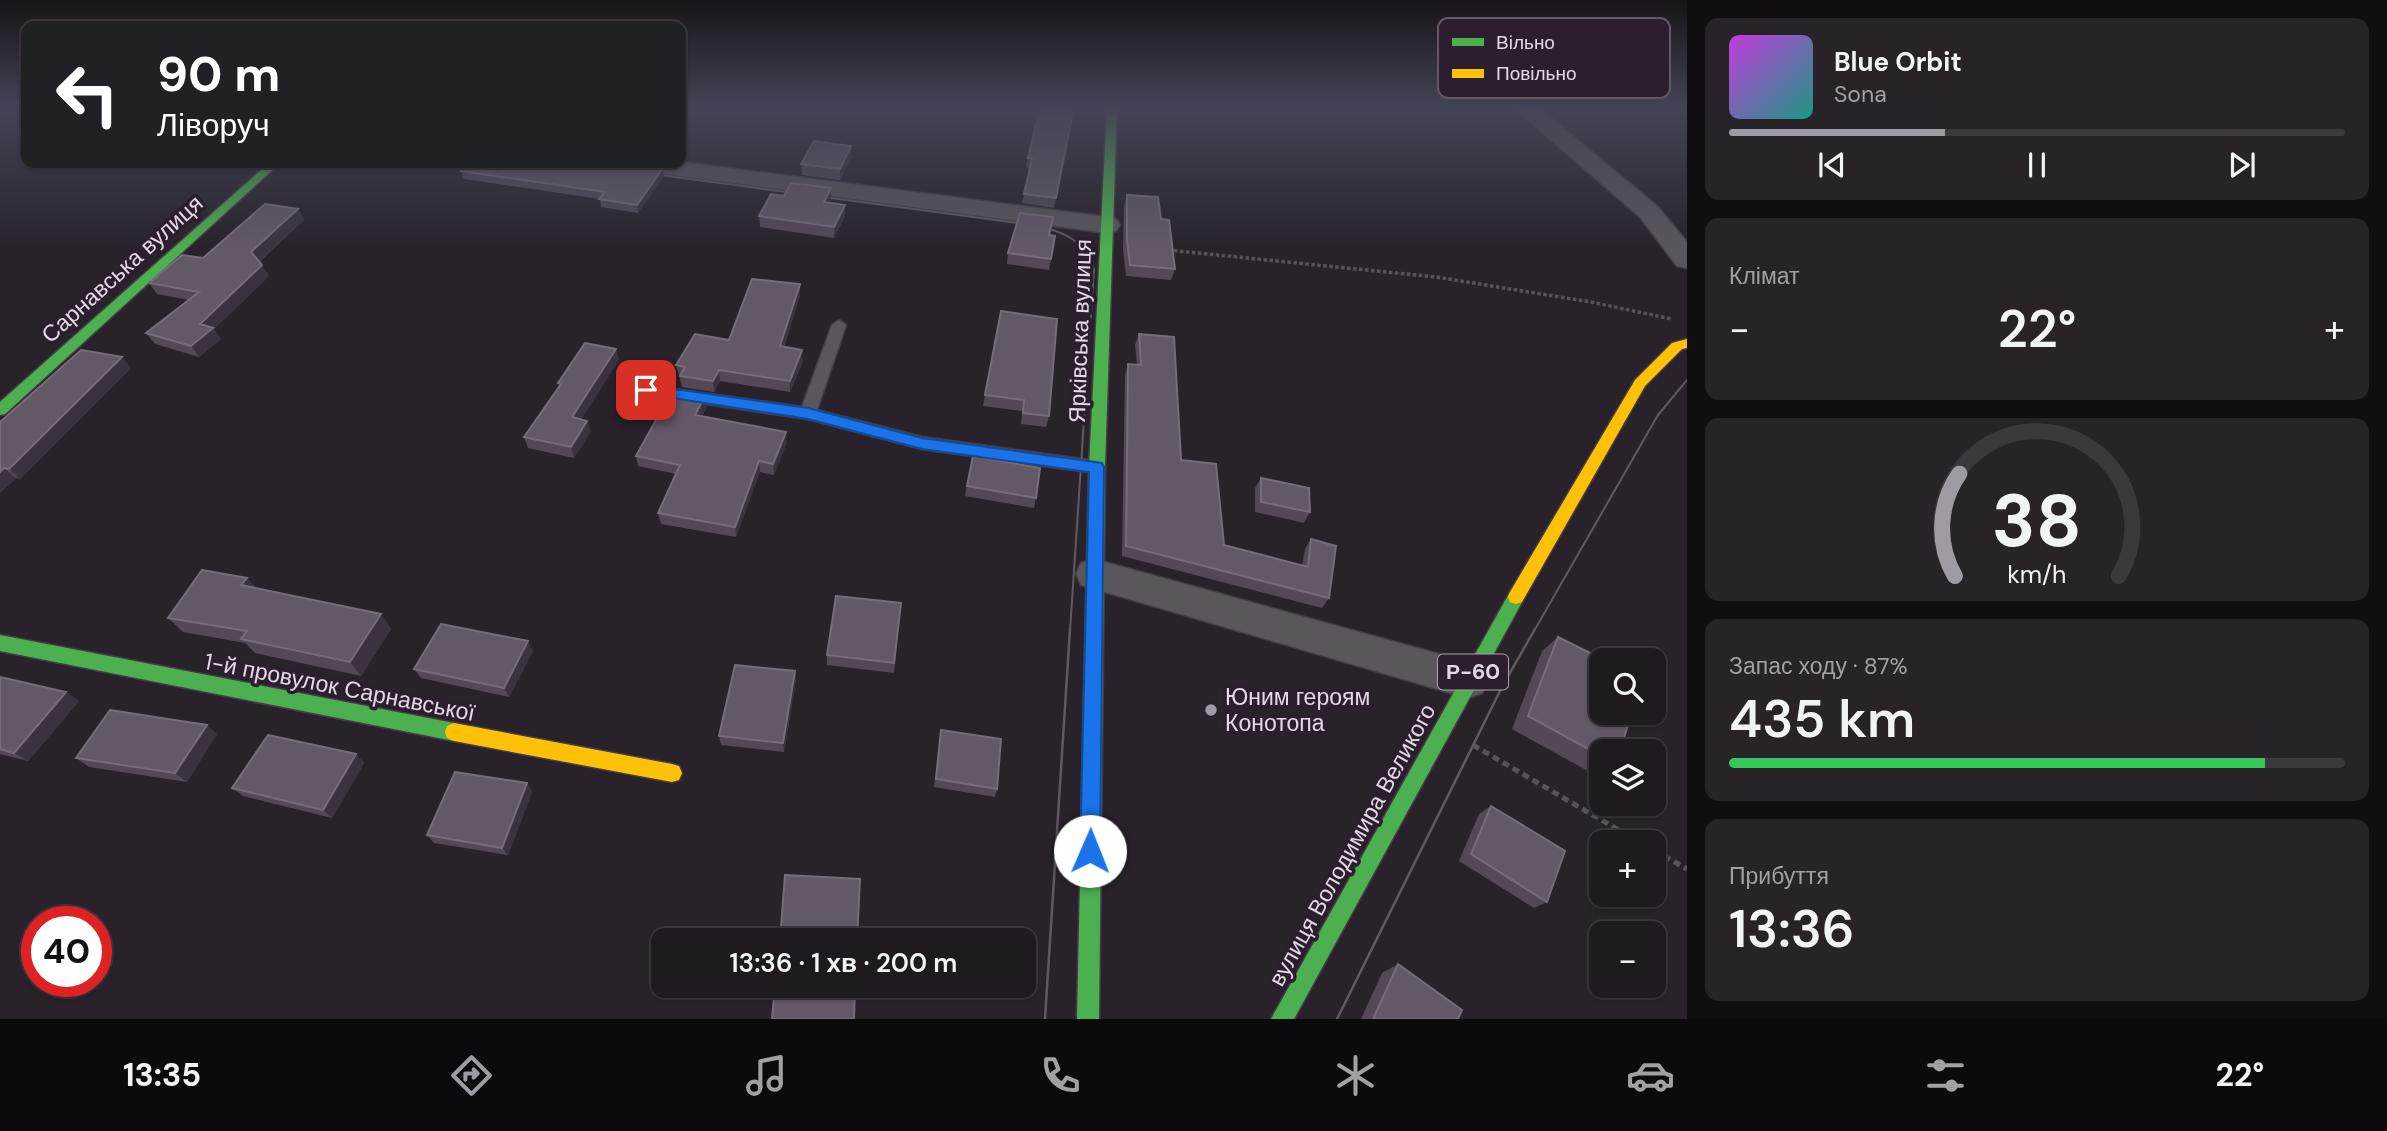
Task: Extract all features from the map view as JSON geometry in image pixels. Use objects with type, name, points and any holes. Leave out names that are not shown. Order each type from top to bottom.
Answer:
[{"type":"street","name":"Ярківська вулиця","points":[[1088,1019],[1094,574],[1110,155]]},
{"type":"street","points":[[1581,155],[1649,212],[1687,260]]},
{"type":"street","name":"Сарнавська вулиця","points":[[0,410],[269,168]]},
{"type":"street","points":[[674,168],[1107,225]]},
{"type":"street","name":"вулиця Володимира Великого","points":[[1282,1019],[1468,680],[1640,383],[1677,346],[1687,343]]},
{"type":"street","points":[[1094,574],[1468,680]]},
{"type":"street","name":"1-й провулок Сарнавської","points":[[0,643],[154,675],[671,773]]},
{"type":"lane","points":[[808,414],[839,325]]},
{"type":"lane","points":[[646,390],[808,414],[922,443],[1097,467]]},
{"type":"path","points":[[1166,249],[1436,277],[1591,302],[1675,320]]},
{"type":"path","points":[[1442,728],[1618,830]]},
{"type":"path","points":[[1666,857],[1687,869]]},
{"type":"building","points":[[806,155],[847,155],[840,169],[801,164]]},
{"type":"building","points":[[1029,155],[1065,155],[1056,198],[1024,194],[1032,159],[1028,158]]},
{"type":"building","points":[[464,168],[663,168],[637,205],[599,199],[605,192],[461,171]]},
{"type":"building","points":[[791,183],[831,188],[824,202],[845,205],[834,227],[759,216],[771,194],[784,196]]},
{"type":"building","points":[[1127,195],[1158,197],[1161,219],[1169,220],[1175,269],[1130,265]]},
{"type":"building","points":[[265,204],[298,209],[251,252],[262,265],[200,324],[213,328],[191,346],[146,333],[199,292],[149,283],[182,255],[203,258]]},
{"type":"building","points":[[1020,213],[1053,217],[1049,235],[1055,236],[1051,259],[1008,253]]},
{"type":"building","points":[[752,279],[800,284],[780,346],[802,350],[790,381],[719,370],[713,381],[680,376],[685,367],[676,365],[695,334],[729,340]]},
{"type":"building","points":[[1001,311],[1057,319],[1049,416],[1023,413],[1024,400],[985,395]]},
{"type":"building","points":[[1139,334],[1174,337],[1181,460],[1216,464],[1224,545],[1308,567],[1311,539],[1336,546],[1329,598],[1126,546],[1128,364],[1141,365]]},
{"type":"building","points":[[585,343],[616,349],[572,417],[587,421],[571,447],[524,437],[561,384],[558,383]]},
{"type":"building","points":[[81,350],[122,357],[9,469],[4,468],[0,472],[0,422]]},
{"type":"building","points":[[672,391],[705,396],[695,415],[786,432],[773,464],[759,461],[735,527],[658,513],[680,465],[636,456]]},
{"type":"building","points":[[973,456],[1040,468],[1036,498],[967,486]]},
{"type":"building","points":[[1261,478],[1309,488],[1310,512],[1261,502]]},
{"type":"building","points":[[202,570],[247,578],[241,585],[381,614],[350,662],[241,639],[247,631],[168,618]]},
{"type":"building","points":[[836,596],[901,603],[894,663],[827,655]]},
{"type":"building","points":[[441,624],[528,641],[504,688],[414,669]]},
{"type":"building","points":[[1558,637],[1589,652],[1589,725],[1628,725],[1624,739],[1589,739],[1589,749],[1528,716]]},
{"type":"building","points":[[735,665],[795,671],[783,743],[719,736]]},
{"type":"building","points":[[0,677],[66,692],[14,753],[0,749]]},
{"type":"building","points":[[110,710],[207,725],[175,773],[76,758]]},
{"type":"building","points":[[941,730],[1001,739],[997,789],[936,779]]},
{"type":"building","points":[[268,735],[356,754],[323,810],[232,788]]},
{"type":"building","points":[[455,772],[527,783],[502,848],[427,835]]},
{"type":"building","points":[[1491,806],[1565,851],[1547,902],[1471,854]]},
{"type":"building","points":[[785,875],[860,879],[858,928],[781,928]]},
{"type":"building","points":[[1398,964],[1462,1010],[1458,1019],[1373,1019]]},
{"type":"building","points":[[774,998],[855,998],[854,1019],[772,1019]]},
{"type":"tram line","points":[[645,173],[1040,226],[1058,232],[1080,245],[1094,269],[1070,631]]},
{"type":"tram line","points":[[1534,631],[1658,415],[1687,380]]},
{"type":"tram line","points":[[1045,1019],[1070,629]]},
{"type":"tram line","points":[[1337,1019],[1503,685],[1535,629]]},
{"type":"traffic: fast","points":[[1088,1019],[1097,467],[1110,155]]},
{"type":"traffic: fast","points":[[0,410],[269,168]]},
{"type":"traffic: fast","points":[[1282,1019],[1516,597]]},
{"type":"traffic: fast","points":[[0,643],[454,732]]},
{"type":"traffic: slow","points":[[1516,597],[1640,383],[1677,346],[1687,343]]},
{"type":"traffic: slow","points":[[454,732],[672,773]]},
{"type":"place","name":"Юним героям Конотопа","points":[[1211,710]]},
{"type":"route","points":[[646,390],[808,414],[922,443],[1097,467],[1090,851]]}]
